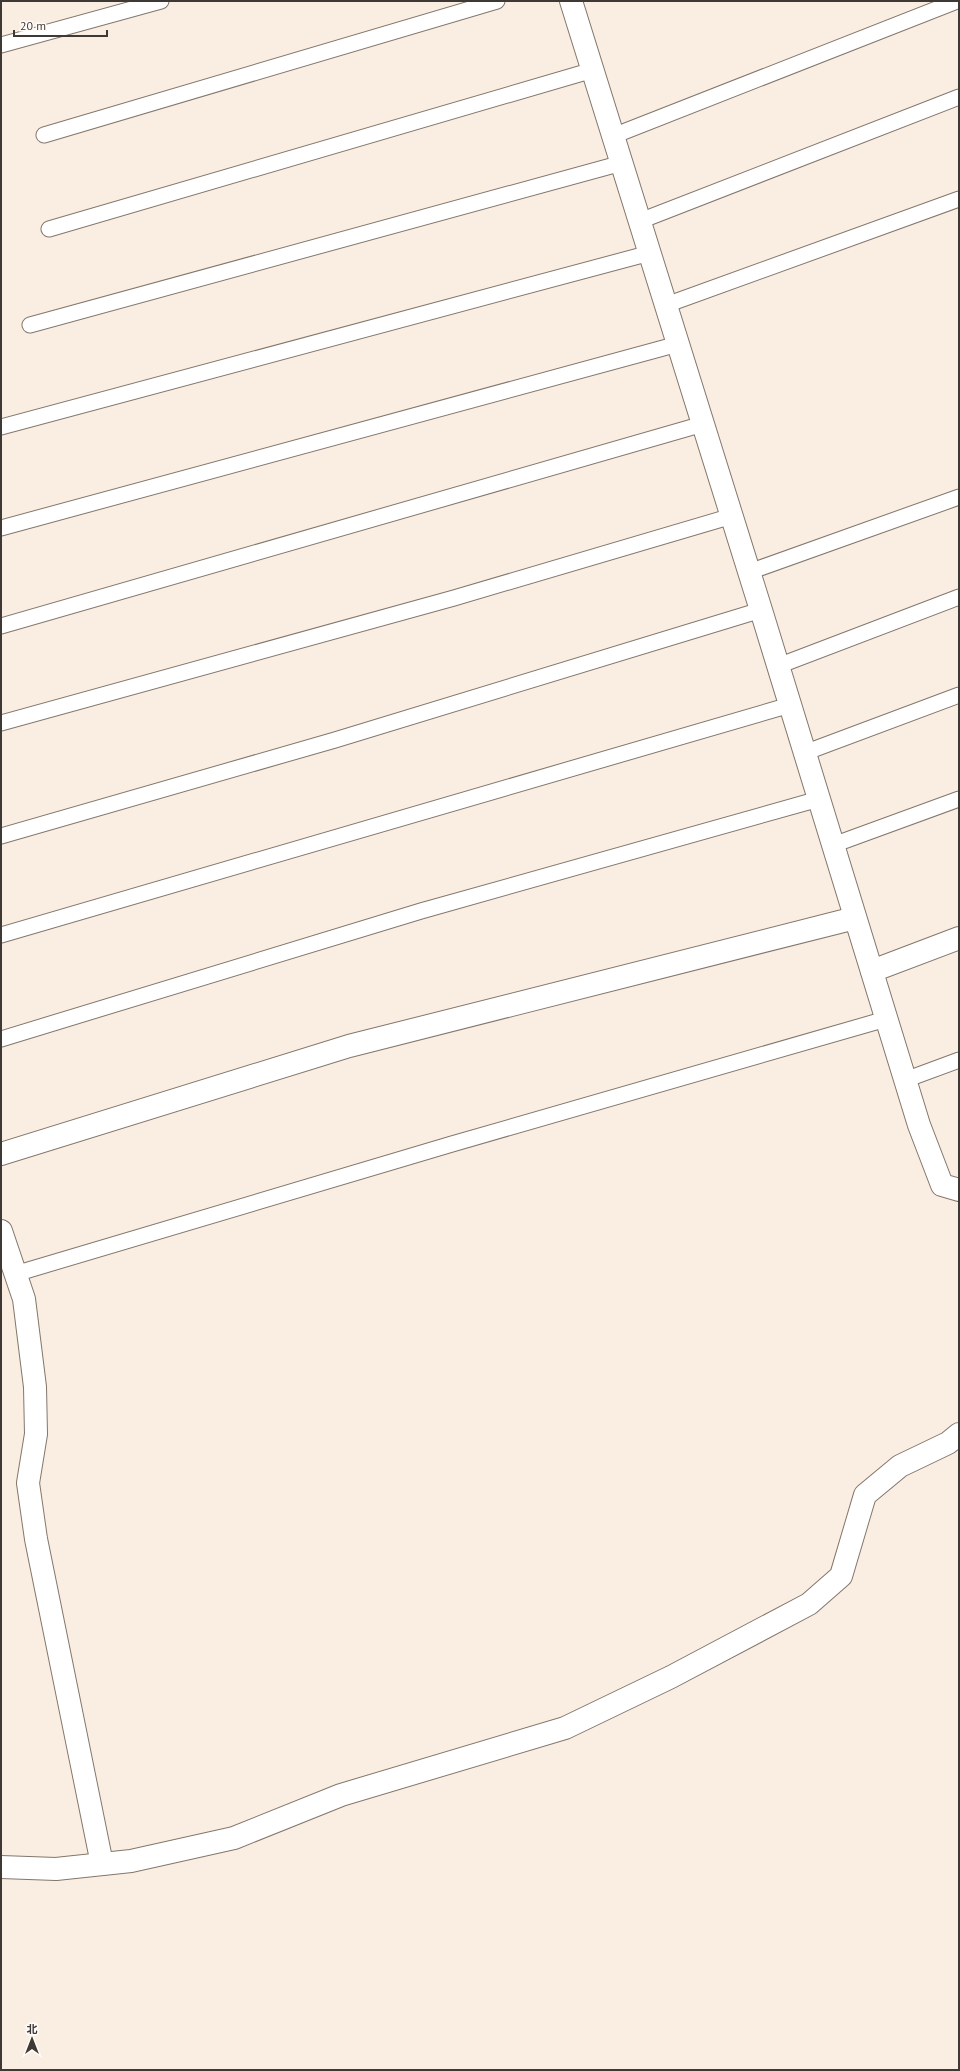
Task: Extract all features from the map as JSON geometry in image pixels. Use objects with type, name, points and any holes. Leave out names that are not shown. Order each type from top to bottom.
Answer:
[{"type":"street","points":[[571,1],[732,516],[919,1125],[942,1185],[959,1190]]},
{"type":"street","points":[[1,1154],[349,1046],[855,918]]},
{"type":"street","points":[[872,971],[959,938]]},
{"type":"street","points":[[1,1231],[24,1299],[34,1387],[36,1434],[28,1483],[36,1539],[102,1864]]},
{"type":"street","points":[[1,1867],[56,1869],[131,1861],[234,1838],[341,1795],[564,1728],[671,1676],[809,1604],[841,1576],[866,1495],[900,1466],[948,1443],[959,1434]]},
{"type":"lane","points":[[1,45],[161,1]]},
{"type":"lane","points":[[44,135],[497,1]]},
{"type":"lane","points":[[614,136],[957,1]]},
{"type":"lane","points":[[49,229],[593,70]]},
{"type":"lane","points":[[640,221],[959,97]]},
{"type":"lane","points":[[30,325],[622,163]]},
{"type":"lane","points":[[666,306],[959,199]]},
{"type":"lane","points":[[1,427],[650,253]]},
{"type":"lane","points":[[1,528],[678,344]]},
{"type":"lane","points":[[1,626],[703,424]]},
{"type":"lane","points":[[749,572],[959,497]]},
{"type":"lane","points":[[1,724],[454,598],[732,516]]},
{"type":"lane","points":[[778,666],[959,597]]},
{"type":"lane","points":[[1,836],[336,740],[761,610]]},
{"type":"lane","points":[[804,753],[959,695]]},
{"type":"lane","points":[[1,935],[790,704]]},
{"type":"lane","points":[[1,1039],[421,910],[819,799]]},
{"type":"lane","points":[[833,845],[959,799]]},
{"type":"lane","points":[[15,1274],[444,1146],[886,1019]]},
{"type":"lane","points":[[905,1080],[959,1060]]}]
